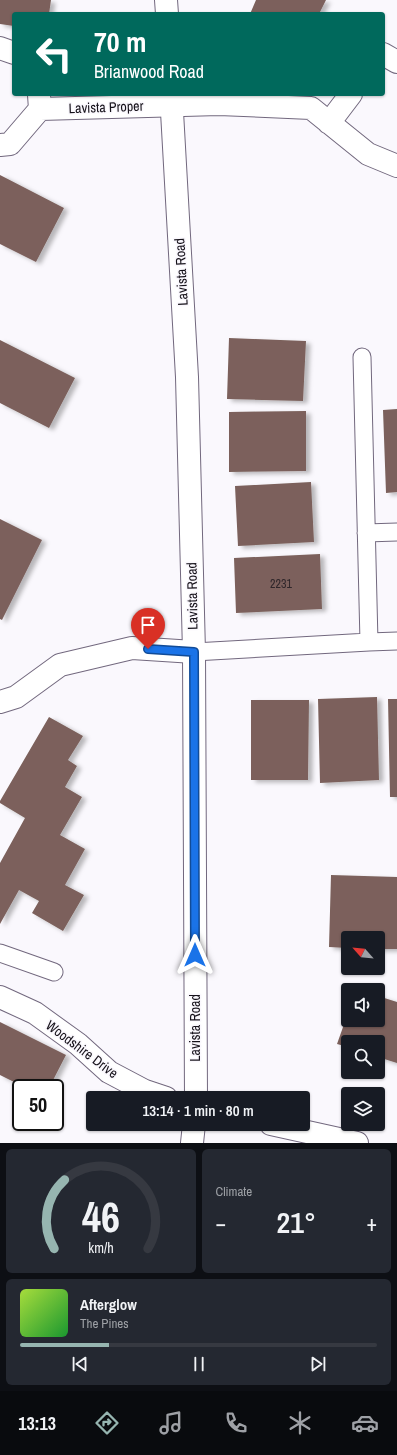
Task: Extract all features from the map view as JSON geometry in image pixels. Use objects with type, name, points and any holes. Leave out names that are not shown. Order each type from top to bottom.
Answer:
[{"type":"main road","points":[[166,0],[167,12]]},
{"type":"main road","points":[[0,48],[12,52]]},
{"type":"main road","points":[[385,55],[397,62]]},
{"type":"main road","points":[[330,124],[350,96]]},
{"type":"main road","name":"Lavista Proper","points":[[5,145],[40,101],[171,100],[218,104],[311,108],[368,154],[397,166]]},
{"type":"main road","name":"Lavista Road","points":[[171,100],[187,377],[194,652],[196,1091]]},
{"type":"main road","points":[[0,702],[16,697],[60,665],[132,648],[194,652]]},
{"type":"main road","name":"Woodshire Drive","points":[[0,997],[35,1013],[78,1044],[109,1072],[144,1091]]},
{"type":"main road","points":[[192,1143],[193,1131]]},
{"type":"main road","points":[[303,1131],[358,1143]]},
{"type":"lane","points":[[362,357],[369,642]]},
{"type":"lane","points":[[366,533],[397,532]]},
{"type":"lane","points":[[194,652],[397,641]]},
{"type":"lane","points":[[0,953],[54,972]]},
{"type":"building","points":[[0,0],[51,0],[49,12],[12,12],[12,26],[0,24]]},
{"type":"building","points":[[256,0],[326,0],[320,12],[251,12]]},
{"type":"building","points":[[0,175],[64,208],[36,262],[0,244]]},
{"type":"building","points":[[229,338],[306,341],[303,401],[227,399]]},
{"type":"building","points":[[0,340],[75,378],[49,428],[0,403]]},
{"type":"building","points":[[397,409],[397,492],[386,493],[383,410]]},
{"type":"building","points":[[306,411],[306,471],[229,472],[229,412]]},
{"type":"building","points":[[311,482],[314,542],[238,546],[235,486]]},
{"type":"building","points":[[0,519],[42,540],[2,620],[0,619]]},
{"type":"building","points":[[320,554],[322,609],[236,613],[234,558]]},
{"type":"building","points":[[377,697],[379,780],[320,783],[318,699]]},
{"type":"building","points":[[388,699],[397,699],[397,797],[390,797]]},
{"type":"building","points":[[251,700],[309,700],[308,780],[251,780]]},
{"type":"building","points":[[49,717],[83,736],[68,760],[77,766],[65,787],[82,797],[60,835],[85,849],[65,885],[84,895],[63,931],[32,913],[39,901],[19,890],[0,924],[0,863],[25,818],[0,803],[0,801]]},
{"type":"building","points":[[331,875],[397,877],[397,949],[385,949],[385,931],[341,931],[341,948],[329,947]]},
{"type":"building","points":[[385,998],[397,1002],[397,1063],[385,1059],[385,1035],[341,1035],[341,1045],[337,1044],[343,1027],[385,1027]]},
{"type":"building","points":[[0,1022],[66,1055],[54,1079],[12,1079],[12,1081],[0,1075]]},
{"type":"route","points":[[148,649],[194,652],[195,955]]}]
